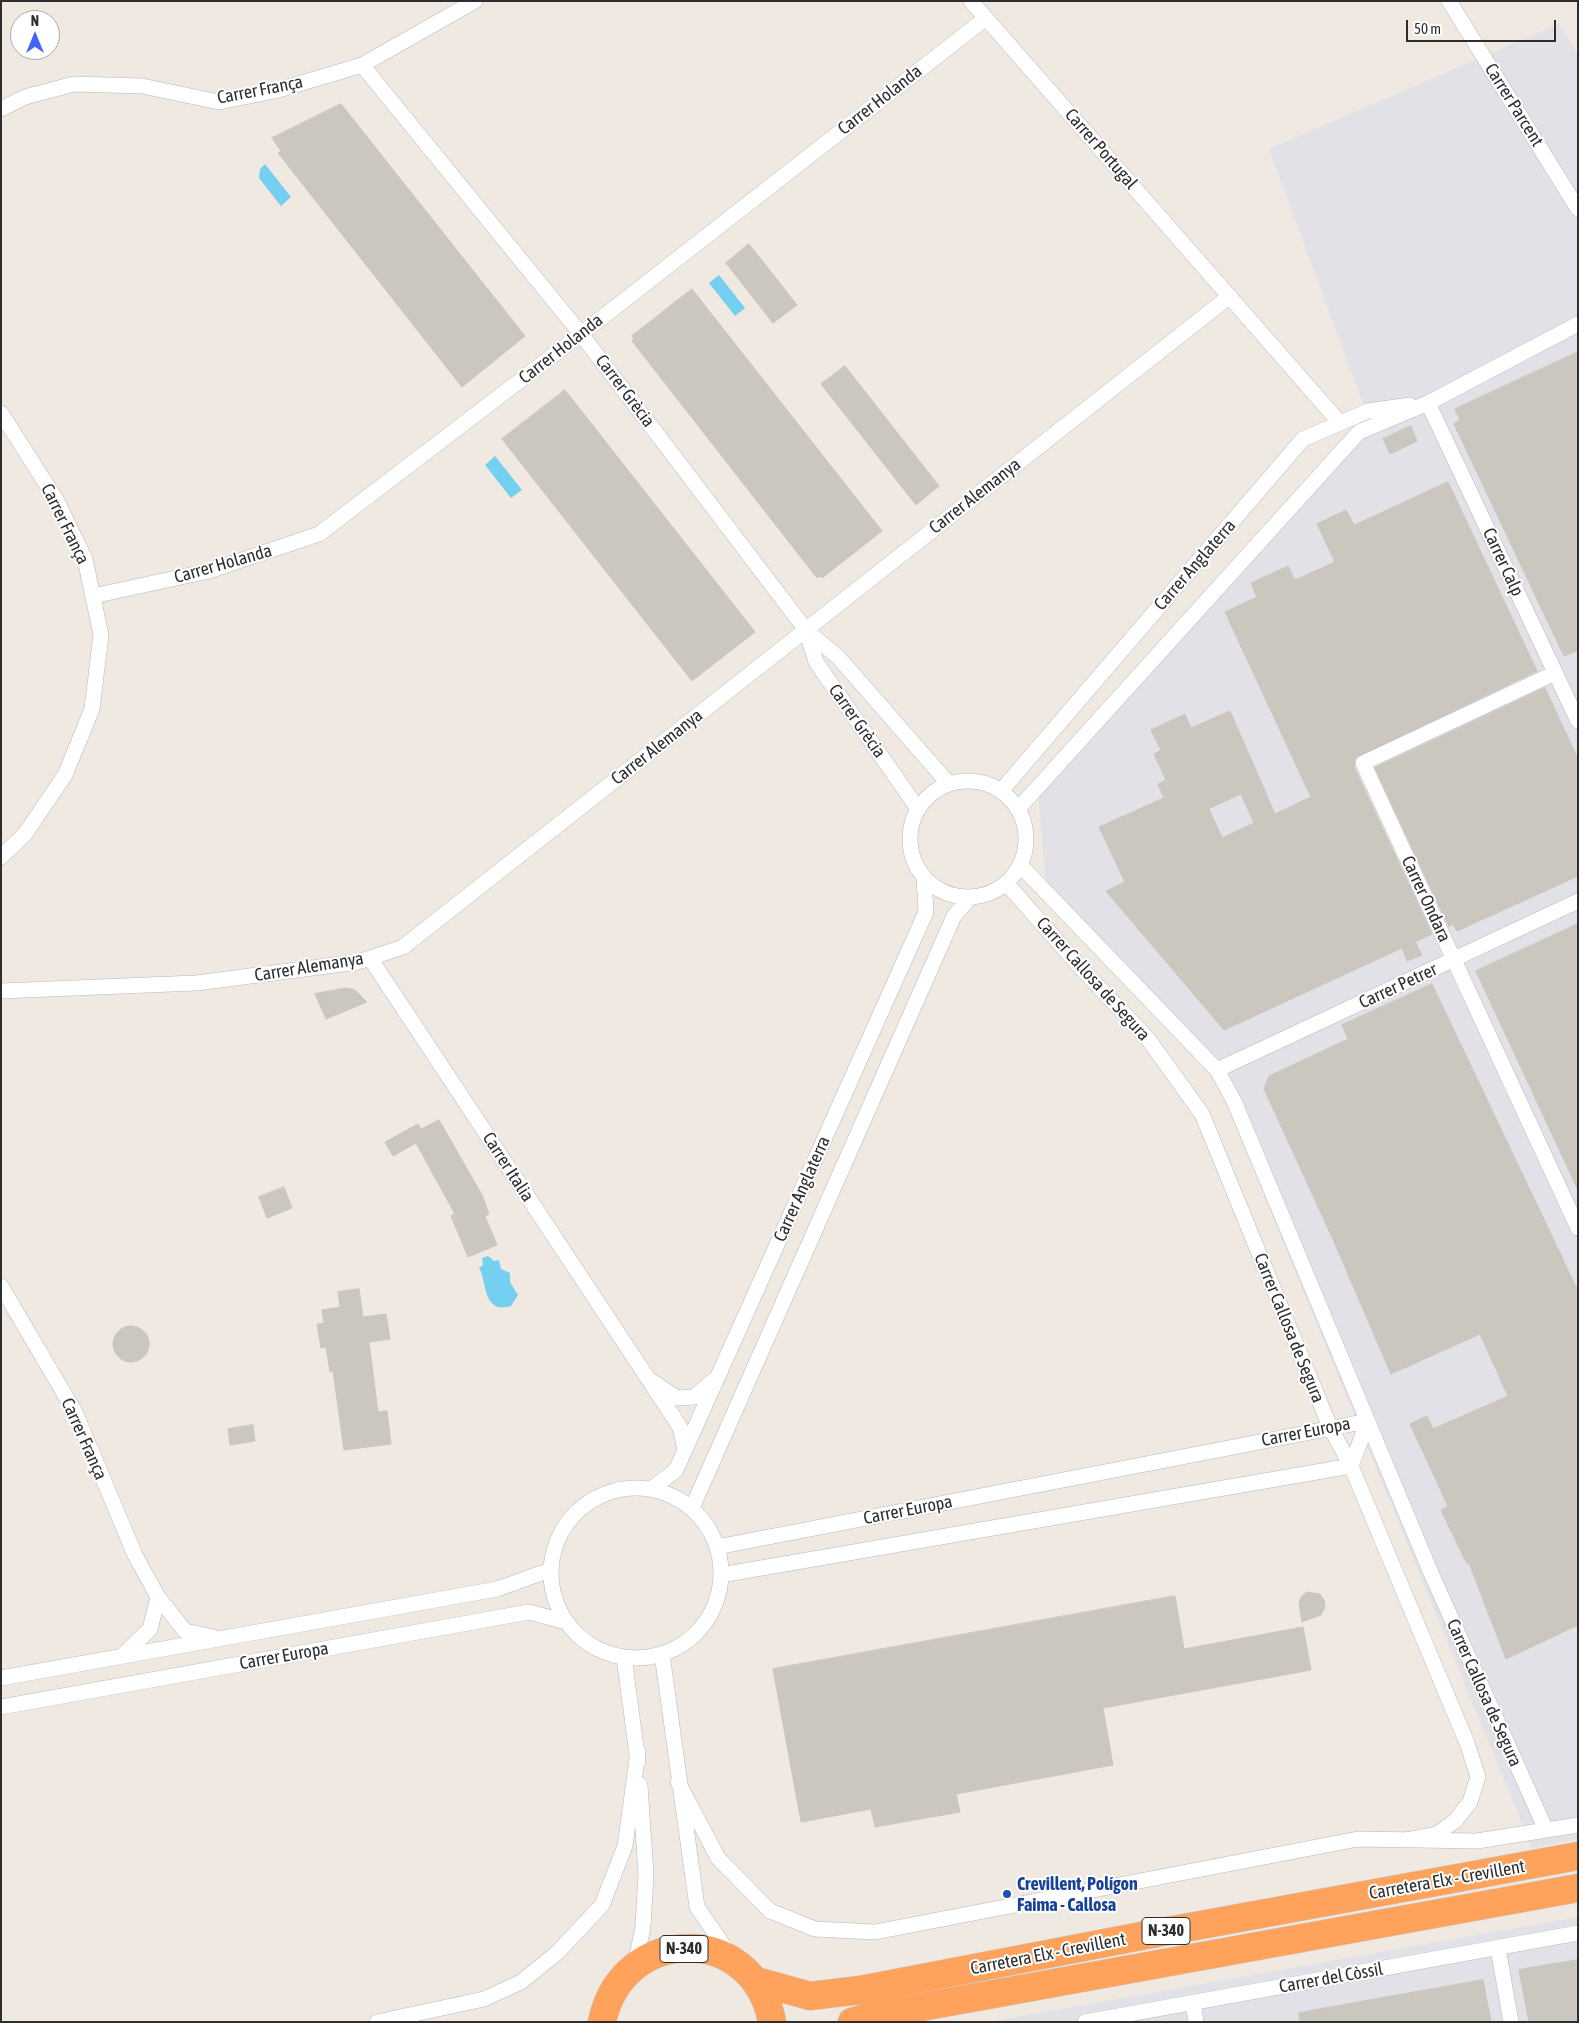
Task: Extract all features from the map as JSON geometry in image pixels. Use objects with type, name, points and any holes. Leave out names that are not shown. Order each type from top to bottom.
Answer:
[{"type":"highway","name":"Carretera Elx - Crevillent","points":[[756,1981],[810,1996],[860,1990],[1157,1933],[1578,1856]]},
{"type":"highway","name":"Carretera Elx - Crevillent","points":[[852,2022],[872,2016],[1578,1888]]},
{"type":"highway","name":"N-340","points":[[598,2016],[617,1983],[635,1965],[667,1950],[701,1948],[734,1961],[756,1981],[769,2004],[772,2022]]},
{"type":"street","name":"Carrer França","points":[[1,109],[25,97],[74,84],[142,86],[219,102],[275,91],[362,65],[475,1]]},
{"type":"street","name":"Carrer Portugal","points":[[971,1],[1340,423]]},
{"type":"street","name":"Carrer Parcent","points":[[1449,1],[1578,209]]},
{"type":"street","name":"Carrer Holanda","points":[[93,596],[208,571],[319,534],[581,334],[986,18]]},
{"type":"street","name":"Carrer Grècia","points":[[362,65],[581,334],[806,630],[839,658],[949,784]]},
{"type":"street","name":"Carrer Alemanya","points":[[1,990],[196,983],[358,962],[403,947],[1230,296]]},
{"type":"street","points":[[1018,808],[1360,432],[1428,403],[1578,324]]},
{"type":"street","name":"Carrer Anglaterra","points":[[1002,791],[1303,439],[1368,411],[1428,403]]},
{"type":"street","name":"Carrer Calp","points":[[1428,403],[1578,721]]},
{"type":"street","name":"Carrer França","points":[[1,412],[57,501],[85,559],[101,635],[92,709],[65,775],[24,834],[1,857]]},
{"type":"street","name":"Carrer Grècia","points":[[806,630],[816,662],[918,809]]},
{"type":"street","name":"Carrer Ondara","points":[[1555,673],[1363,764],[1578,1228]]},
{"type":"street","points":[[968,781],[986,784],[1002,791],[1018,808],[1027,836],[1021,866],[1007,884],[990,894],[970,898],[944,892],[924,878],[910,850],[912,823],[918,809],[929,796],[949,784],[968,781]]},
{"type":"street","name":"Carrer Callosa de Segura","points":[[1021,866],[1217,1070],[1234,1101],[1431,1573],[1546,1830]]},
{"type":"street","name":"Carrer Anglaterra","points":[[651,1489],[676,1470],[926,912],[924,878]]},
{"type":"street","name":"Carrer Callosa de Segura","points":[[1007,884],[1081,968],[1148,1039],[1202,1114],[1330,1427],[1350,1466],[1467,1743],[1478,1777],[1470,1802],[1455,1822],[1437,1834],[1405,1840]]},
{"type":"street","name":"Carrer Anglaterra","points":[[692,1508],[954,916],[970,898]]},
{"type":"street","name":"Carrer Petrer","points":[[1217,1070],[1578,901]]},
{"type":"street","name":"Carrer Italia","points":[[370,958],[645,1377],[680,1427],[685,1450]]},
{"type":"street","name":"Carrer França","points":[[4,1295],[74,1412],[135,1555],[158,1598],[185,1631],[219,1638]]},
{"type":"street","name":"Carrer Italia","points":[[645,1377],[677,1398],[694,1398],[718,1376]]},
{"type":"street","name":"Carrer Europa","points":[[717,1547],[1368,1421]]},
{"type":"street","name":"Carrer Europa","points":[[721,1575],[1350,1466],[1368,1421]]},
{"type":"street","points":[[651,1489],[679,1499],[692,1508],[700,1516],[717,1547],[721,1575],[714,1606],[707,1621],[691,1638],[662,1654],[636,1658],[624,1657],[588,1643],[566,1622],[554,1598],[550,1570],[558,1537],[569,1520],[589,1501],[617,1490],[651,1489]]},
{"type":"street","name":"Carrer Europa","points":[[1,1678],[497,1589],[550,1570]]},
{"type":"street","points":[[122,1656],[150,1629],[158,1598]]},
{"type":"street","name":"Carrer Europa","points":[[1,1707],[529,1612],[566,1622]]},
{"type":"street","points":[[662,1654],[678,1782],[697,1907],[734,1961]]},
{"type":"street","points":[[624,1657],[638,1752],[646,1874],[643,1927],[635,1965]]},
{"type":"street","points":[[376,2022],[484,1999],[521,1982],[556,1953],[602,1905],[625,1846],[638,1752]]},
{"type":"street","points":[[678,1782],[718,1858],[770,1911],[815,1929],[875,1932],[1358,1839],[1477,1841],[1578,1825]]},
{"type":"street","name":"Carrer del Còssil","points":[[1085,2022],[1578,1934]]},
{"type":"street","points":[[1498,1948],[1511,2022]]},
{"type":"street","points":[[1193,2003],[1196,2022]]},
{"type":"shaded area","points":[[1559,24],[1578,54],[1578,1839],[1532,1848],[1217,1081],[1046,885],[1038,793],[1371,425],[1269,149]]},
{"type":"shaded area","points":[[1578,1917],[1578,2022],[989,2022]]},
{"type":"water","points":[[265,164],[291,197],[281,206],[259,178],[260,169]]},
{"type":"water","points":[[719,275],[745,308],[735,316],[709,283]]},
{"type":"water","points":[[495,456],[522,490],[511,498],[485,465]]},
{"type":"water","points":[[488,1256],[494,1261],[499,1260],[501,1269],[510,1273],[510,1282],[518,1295],[511,1306],[495,1306],[487,1295],[479,1268],[483,1265],[482,1258]]},
{"type":"building","points":[[341,104],[525,336],[462,387],[278,153],[281,151],[272,138]]},
{"type":"building","points":[[749,244],[797,305],[773,323],[726,263]]},
{"type":"building","points":[[692,289],[882,531],[822,578],[820,576],[817,578],[632,341],[634,339],[632,336]]},
{"type":"building","points":[[1578,352],[1578,650],[1564,656],[1454,424],[1460,420],[1455,409]]},
{"type":"building","points":[[845,366],[939,486],[916,505],[821,384]]},
{"type":"building","points":[[565,390],[755,632],[692,681],[502,439]]},
{"type":"building","points":[[1411,426],[1417,441],[1390,454],[1383,439]]},
{"type":"building","points":[[1448,482],[1537,671],[1355,758],[1354,767],[1432,934],[1415,942],[1422,955],[1407,961],[1402,948],[1224,1030],[1106,891],[1125,882],[1099,827],[1164,798],[1158,784],[1166,780],[1154,754],[1161,750],[1151,730],[1185,714],[1191,728],[1230,711],[1275,814],[1311,797],[1225,612],[1257,597],[1251,583],[1288,566],[1295,580],[1335,562],[1317,524],[1346,510],[1354,525]],"holes":[[[1241,794],[1254,823],[1222,838],[1209,809]]]},
{"type":"building","points":[[1545,688],[1578,759],[1578,876],[1457,931],[1453,924],[1449,927],[1375,768]]},
{"type":"building","points":[[1578,924],[1578,1190],[1476,971]]},
{"type":"building","points":[[1432,984],[1578,1291],[1578,1625],[1506,1659],[1469,1563],[1467,1564],[1441,1510],[1448,1506],[1410,1424],[1427,1416],[1433,1429],[1508,1396],[1480,1334],[1391,1374],[1332,1237],[1264,1089],[1269,1076],[1348,1039],[1342,1025]]},
{"type":"building","points":[[346,988],[355,990],[367,1002],[326,1019],[315,994]]},
{"type":"building","points":[[439,1120],[482,1195],[489,1214],[485,1216],[497,1245],[468,1257],[451,1216],[455,1214],[416,1143],[393,1156],[385,1142],[418,1124],[421,1129]]},
{"type":"building","points":[[284,1187],[292,1208],[267,1218],[259,1197]]},
{"type":"building","points":[[359,1289],[363,1317],[386,1314],[390,1339],[369,1342],[378,1412],[387,1411],[391,1444],[344,1450],[333,1371],[330,1372],[326,1347],[321,1348],[317,1324],[324,1323],[322,1310],[340,1307],[338,1292]]},
{"type":"building","points":[[131,1326],[138,1327],[144,1331],[148,1337],[148,1351],[144,1357],[138,1361],[131,1362],[124,1361],[118,1357],[114,1351],[113,1344],[114,1337],[118,1331],[124,1327]]},
{"type":"building","points":[[253,1425],[255,1441],[230,1445],[228,1429]]},
{"type":"building","points":[[1307,1592],[1320,1594],[1324,1600],[1325,1607],[1321,1615],[1302,1622],[1299,1603],[1301,1597]]},
{"type":"building","points":[[1175,1596],[1184,1649],[1303,1627],[1311,1670],[1103,1708],[1113,1765],[956,1794],[960,1812],[875,1827],[871,1809],[801,1822],[773,1669]]},
{"type":"building","points":[[1578,1960],[1578,2022],[1529,2022],[1519,1970]]},
{"type":"building","points":[[1483,1980],[1491,2022],[1300,2022],[1299,2013]]},
{"type":"place","name":"Crevillent, Polígon Faima - Callosa","points":[[1007,1894]]}]
